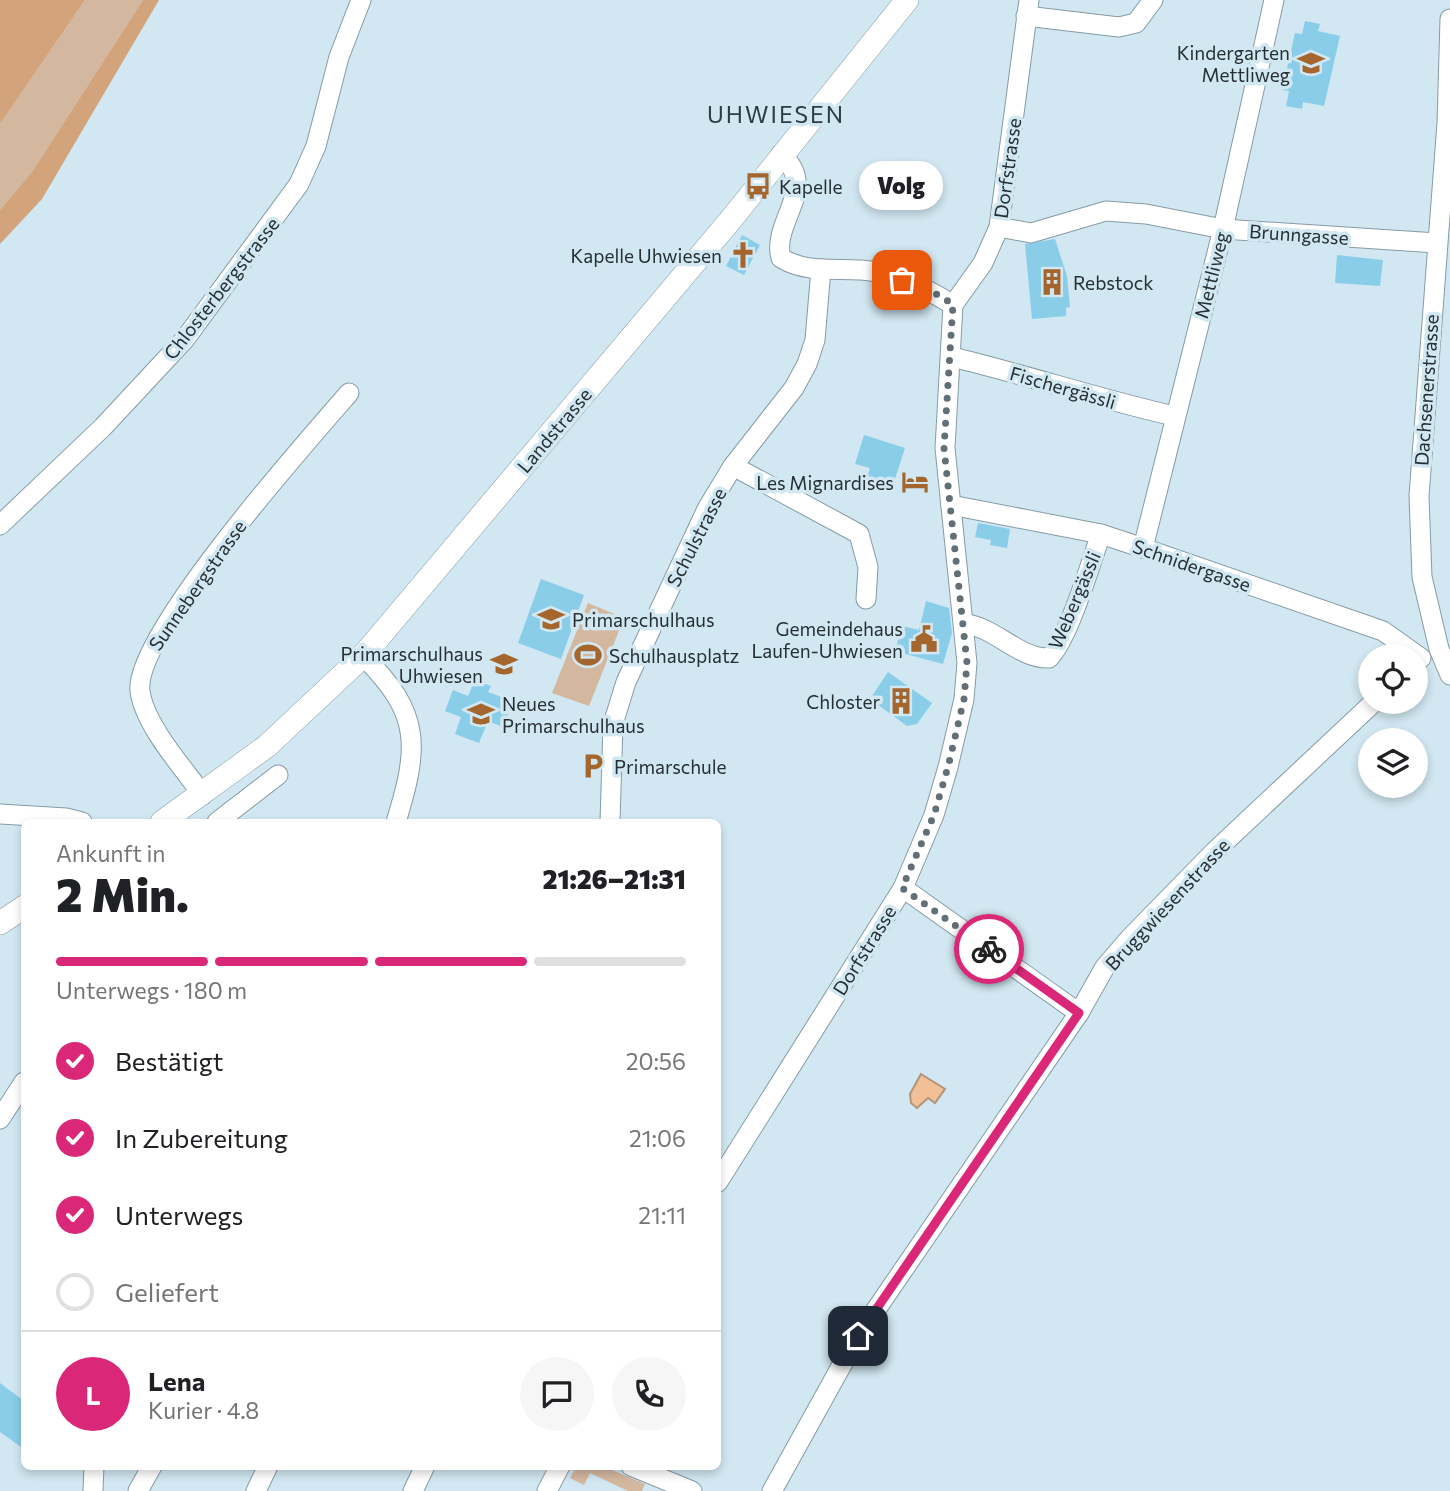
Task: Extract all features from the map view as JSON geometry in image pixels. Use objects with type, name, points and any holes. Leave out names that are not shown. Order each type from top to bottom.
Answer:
[{"type":"main road","name":"Landstrasse","points":[[167,819],[203,795],[294,723],[363,656],[733,217],[907,0]]},
{"type":"main road","points":[[0,923],[21,909]]},
{"type":"street","name":"Chlosterbergstrasse","points":[[0,525],[103,427],[185,339],[299,184],[316,146],[339,57],[362,0]]},
{"type":"street","points":[[1027,8],[1119,27],[1136,23],[1153,0]]},
{"type":"street","name":"Mettliweg","points":[[1143,548],[1223,229],[1274,0]]},
{"type":"street","name":"Dorfstrasse","points":[[721,1177],[902,888],[934,815],[956,737],[967,663],[944,419],[952,357],[953,304],[984,263],[999,227],[1027,8]]},
{"type":"street","name":"Dachsenerstrasse","points":[[1450,19],[1442,233],[1419,509],[1422,577],[1439,649],[1450,675]]},
{"type":"street","points":[[781,154],[794,167],[796,185],[794,204],[777,245],[781,258],[791,264],[821,270],[864,270],[921,285],[953,304]]},
{"type":"street","name":"Brunngasse","points":[[999,227],[1031,233],[1106,211],[1146,214],[1223,229],[1442,233]]},
{"type":"street","name":"Schulstrasse","points":[[610,819],[613,724],[626,682],[707,509],[733,466],[793,388],[807,364],[815,340],[821,270]]},
{"type":"street","name":"Fischergässli","points":[[952,357],[1034,377],[1085,395],[1174,416]]},
{"type":"street","name":"Sunnebergstrasse","points":[[203,795],[145,709],[139,690],[144,662],[162,630],[257,498],[349,393]]},
{"type":"street","points":[[733,466],[859,534],[868,567],[866,599]]},
{"type":"street","name":"Schnidergasse","points":[[951,505],[1101,534],[1383,631],[1398,644]]},
{"type":"street","name":"Webergässli","points":[[965,624],[980,626],[1035,657],[1049,658],[1055,652],[1101,534]]},
{"type":"street","points":[[1428,655],[1439,649]]},
{"type":"street","points":[[363,656],[389,681],[408,720],[412,764],[397,819]]},
{"type":"street","name":"Bruggwiesenstrasse","points":[[772,1491],[858,1336],[1079,1013],[1105,967],[1130,937],[1214,852],[1361,714]]},
{"type":"street","points":[[221,819],[278,775]]},
{"type":"street","points":[[0,814],[70,819]]},
{"type":"street","points":[[902,888],[1079,1013]]},
{"type":"street","points":[[0,1119],[21,1087]]},
{"type":"street","points":[[93,1491],[94,1470]]},
{"type":"street","points":[[138,1491],[150,1470]]},
{"type":"street","points":[[257,1491],[266,1470]]},
{"type":"street","points":[[413,1491],[423,1470]]},
{"type":"street","points":[[547,1491],[558,1470]]},
{"type":"street","points":[[641,1470],[692,1491]]},
{"type":"shaded area","points":[[0,0],[85,0],[0,124]]},
{"type":"shaded area","points":[[85,0],[143,0],[32,172],[0,210],[0,124]]},
{"type":"shaded area","points":[[143,0],[159,0],[42,199],[0,244],[0,210],[32,172]]},
{"type":"shaded area","name":"Schulhausplatz","points":[[588,603],[624,618],[589,706],[552,693]]},
{"type":"shaded area","points":[[921,1074],[945,1089],[935,1103],[928,1098],[917,1108],[911,1103],[910,1094]]},
{"type":"shaded area","points":[[574,1470],[612,1470],[645,1484],[642,1491],[628,1491],[590,1473],[584,1485],[570,1478]]},
{"type":"building","name":"Kindergarten Mettliweg","points":[[1305,21],[1320,24],[1318,31],[1340,36],[1324,106],[1303,102],[1302,109],[1286,106],[1289,91],[1282,90],[1295,33],[1302,34]]},
{"type":"building","name":"Kapelle Uhwiesen","points":[[742,235],[760,245],[744,275],[726,266]]},
{"type":"building","name":"Rebstock","points":[[1055,239],[1067,276],[1070,307],[1066,308],[1066,316],[1032,319],[1025,244]]},
{"type":"building","points":[[1337,255],[1383,260],[1380,286],[1335,283]]},
{"type":"building","points":[[864,435],[905,448],[895,479],[888,477],[885,486],[866,480],[870,468],[855,464]]},
{"type":"building","points":[[978,523],[1010,529],[1007,548],[990,545],[991,540],[975,537]]},
{"type":"building","name":"Primarschulhaus","points":[[541,579],[584,595],[561,659],[518,643]]},
{"type":"building","name":"Gemeindehaus Laufen-Uhwiesen","points":[[926,601],[949,608],[952,633],[943,664],[902,653],[905,649],[896,647],[902,626],[919,630]]},
{"type":"building","name":"Chloster","points":[[888,672],[932,703],[917,724],[907,726],[870,699]]},
{"type":"building","name":"Neues Primarschulhaus","points":[[475,680],[491,686],[488,692],[513,701],[503,727],[488,721],[479,743],[455,734],[461,717],[445,711],[453,690],[468,696]]},
{"type":"building","points":[[0,1383],[21,1399],[21,1447],[0,1432]]},
{"type":"way so far","points":[[902,280],[921,285],[953,304],[952,357],[944,419],[944,448],[960,577],[967,663],[964,699],[948,767],[934,815],[902,888],[989,949]]},
{"type":"place","name":"Kindergarten Mettliweg","points":[[1311,63]]},
{"type":"place","name":"Kapelle","points":[[758,186]]},
{"type":"place","name":"Kapelle Uhwiesen","points":[[743,255]]},
{"type":"place","name":"Volg","points":[[902,280]]},
{"type":"place","name":"Rebstock","points":[[1052,282]]},
{"type":"place","name":"Les Mignardises","points":[[915,482]]},
{"type":"place","name":"Primarschulhaus","points":[[551,619]]},
{"type":"place","name":"Gemeindehaus Laufen-Uhwiesen","points":[[924,639]]},
{"type":"place","name":"Schulhausplatz","points":[[588,655]]},
{"type":"place","name":"Primarschulhaus Uhwiesen","points":[[504,664]]},
{"type":"place","name":"Chloster","points":[[901,701]]},
{"type":"place","name":"Neues Primarschulhaus","points":[[481,714]]},
{"type":"place","name":"Primarschule","points":[[593,766]]},
{"type":"district","name":"UHWIESEN","points":[[776,114]]},
{"type":"route","points":[[858,1336],[1079,1013],[989,949]]}]
